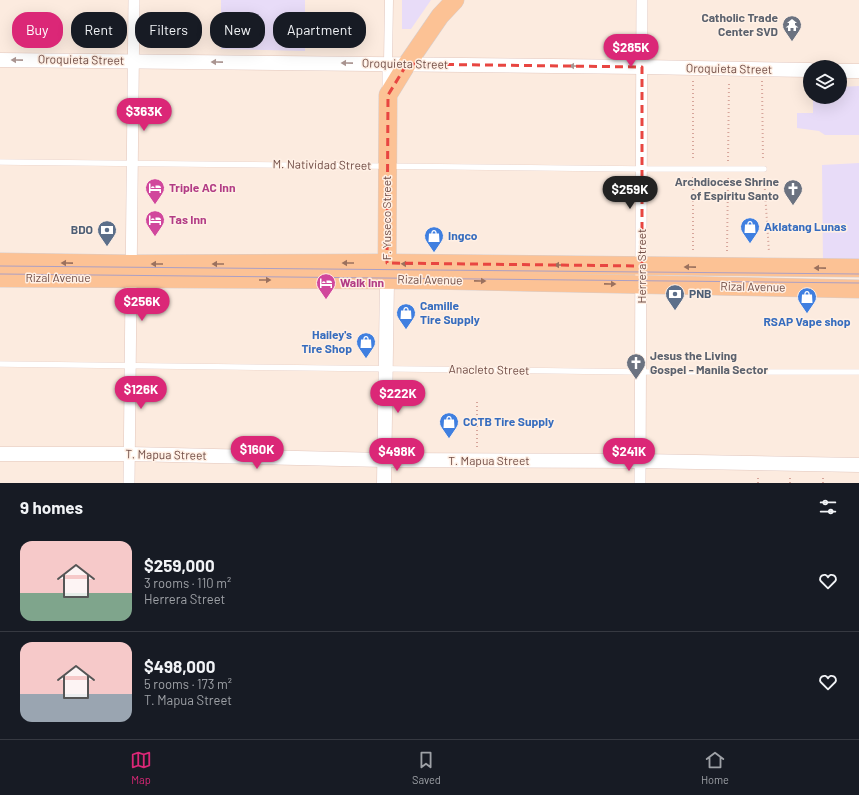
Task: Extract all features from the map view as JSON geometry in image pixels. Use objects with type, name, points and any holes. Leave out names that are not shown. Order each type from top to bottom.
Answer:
[{"type":"main road","points":[[388,95],[440,16],[455,0]]},
{"type":"main road","name":"F. Yuseco Street","points":[[387,272],[388,95]]},
{"type":"main road","name":"Rizal Avenue","points":[[0,262],[131,271]]},
{"type":"main road","name":"Rizal Avenue","points":[[0,278],[131,271],[387,272],[642,266],[859,268]]},
{"type":"main road","name":"Rizal Avenue","points":[[387,272],[642,284],[859,289]]},
{"type":"street","points":[[129,483],[134,0]]},
{"type":"street","name":"F. Yuseco Street","points":[[388,95],[389,0]]},
{"type":"street","name":"Herrera Street","points":[[640,483],[642,0]]},
{"type":"street","name":"Oroquieta Street","points":[[0,60],[388,63],[803,70]]},
{"type":"street","points":[[847,71],[859,72]]},
{"type":"street","name":"F. Yuseco Street","points":[[384,483],[387,272]]},
{"type":"street","name":"T. Mapua Street","points":[[0,454],[130,454],[384,460],[640,461],[859,465]]},
{"type":"lane","name":"M. Natividad Street","points":[[0,162],[764,169]]},
{"type":"lane","name":"Anacleto Street","points":[[0,364],[641,372],[859,372]]},
{"type":"path","points":[[477,402],[477,461]]},
{"type":"highlighted area","points":[[407,64],[642,67],[642,266],[387,263],[388,95]]},
{"type":"shaded area","points":[[221,0],[305,0],[305,12],[273,12],[273,48],[305,48],[305,51],[221,49],[265,48],[265,12],[221,12]]},
{"type":"shaded area","points":[[402,0],[431,0],[411,29],[402,29]]},
{"type":"shaded area","points":[[859,86],[859,135],[825,135],[819,131],[797,128],[797,113],[813,113],[813,104],[847,104],[847,87]]},
{"type":"shaded area","points":[[859,163],[859,263],[823,264],[822,165]]},
{"type":"tram line","points":[[0,266],[859,274]]},
{"type":"tram line","points":[[0,274],[859,283]]},
{"type":"place","name":"Catholic Trade Center SVD","points":[[792,42]]},
{"type":"place","name":"Triple AC Inn","points":[[155,205]]},
{"type":"place","name":"Archdiocese Shrine of Espiritu Santo","points":[[793,206]]},
{"type":"place","name":"Tas Inn","points":[[155,237]]},
{"type":"place","name":"Aklatang Lunas","points":[[750,244]]},
{"type":"place","name":"BDO","points":[[107,247]]},
{"type":"place","name":"Ingco","points":[[434,253]]},
{"type":"place","name":"Walk Inn","points":[[326,300]]},
{"type":"place","name":"PNB","points":[[675,311]]},
{"type":"place","name":"RSAP Vape shop","points":[[807,314]]},
{"type":"place","name":"Camille Tire Supply","points":[[406,330]]},
{"type":"place","name":"Hailey's Tire Shop","points":[[366,359]]},
{"type":"place","name":"Jesus the Living Gospel - Manila Sector","points":[[636,380]]},
{"type":"place","name":"CCTB Tire Supply","points":[[449,439]]}]
